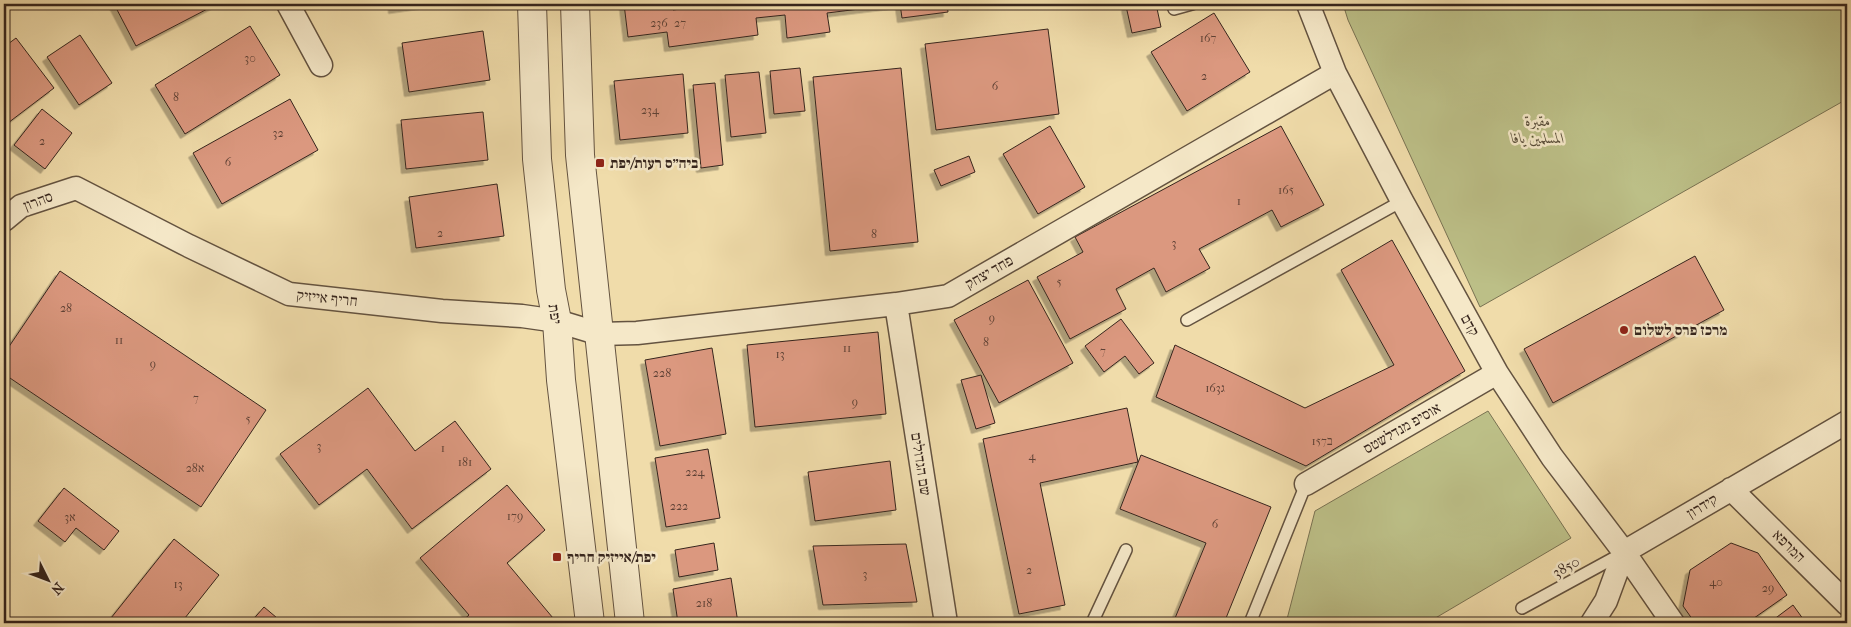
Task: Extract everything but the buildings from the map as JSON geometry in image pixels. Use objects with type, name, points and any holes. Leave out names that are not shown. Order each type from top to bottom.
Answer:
[{"type":"street","points":[[288,4],[321,65]]},
{"type":"street","name":"יפת","points":[[532,4],[537,159],[590,623]]},
{"type":"street","points":[[575,4],[580,155],[630,623]]},
{"type":"street","name":"קדם","points":[[1308,4],[1335,73],[1402,201],[1497,373],[1552,456],[1624,552],[1673,623]]},
{"type":"street","name":"פחד יצחק","points":[[600,334],[637,333],[896,304],[948,296],[1335,73]]},
{"type":"street","name":"חריף אייזיק","points":[[76,188],[289,294],[442,310],[522,316],[557,321],[600,334]]},
{"type":"street","name":"סהרון","points":[[4,220],[21,206],[76,188]]},
{"type":"street","name":"שם הגדולים","points":[[896,304],[946,623]]},
{"type":"street","name":"אוסיפ מנדלשטס","points":[[1306,484],[1497,373]]},
{"type":"street","name":"קידרון","points":[[1624,552],[1847,422]]},
{"type":"street","name":"המרפא","points":[[1731,489],[1847,604]]},
{"type":"street","points":[[1592,623],[1606,601],[1624,552]]},
{"type":"lane","points":[[1174,9],[1192,4]]},
{"type":"lane","points":[[1187,320],[1402,201]]},
{"type":"lane","points":[[1250,623],[1306,484]]},
{"type":"lane","points":[[1092,623],[1126,550]]},
{"type":"lane","name":"3850","points":[[1522,608],[1624,552]]},
{"type":"green space","name":"مقبرة المسلمين يافا","points":[[1343,4],[1847,4],[1847,99],[1480,307],[1348,20]]},
{"type":"green space","points":[[1488,411],[1571,538],[1427,623],[1286,623],[1315,511]]},
{"type":"place","name":"ביה״ס רעות/יפת","points":[[600,163]]},
{"type":"place","name":"מרכז פרס לשלום","points":[[1624,330]]},
{"type":"place","name":"יפת/אייזיק חריף","points":[[557,557]]}]
